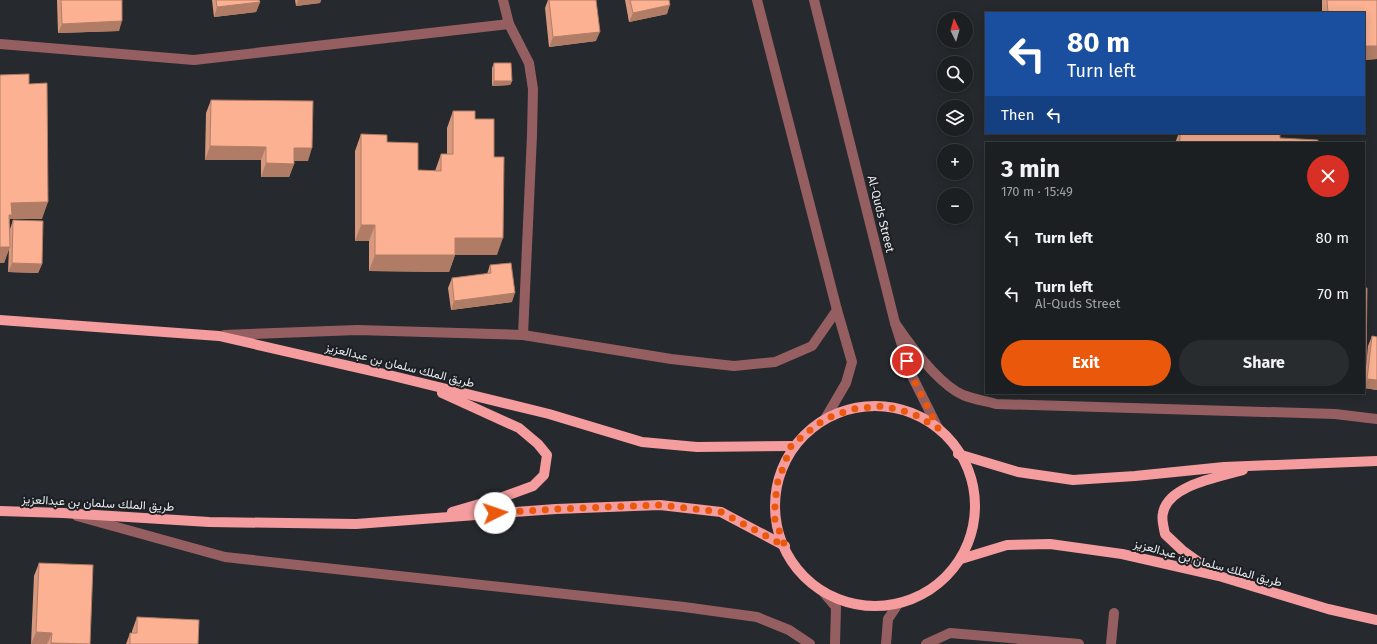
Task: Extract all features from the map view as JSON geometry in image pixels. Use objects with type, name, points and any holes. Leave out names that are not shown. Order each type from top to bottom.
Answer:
[{"type":"main road","name":"طريق الملك سلمان بن عبدالعزيز","points":[[0,320],[219,336],[549,414],[642,442],[697,447],[791,446]]},
{"type":"main road","points":[[423,384],[519,428],[538,444],[547,455],[544,475],[533,486],[500,498],[433,518]]},
{"type":"main road","points":[[883,406],[912,413],[938,428],[958,454],[971,475],[976,504],[972,532],[961,559],[944,579],[923,595],[898,604],[879,607],[860,606],[841,601],[824,593],[785,546],[774,517],[777,484],[791,446],[825,419],[852,409],[883,406]]},
{"type":"main road","points":[[958,454],[1018,472],[1073,480],[1135,476],[1224,467],[1377,461]]},
{"type":"main road","points":[[1219,576],[1182,550],[1165,534],[1162,514],[1168,501],[1196,483],[1261,465]]},
{"type":"main road","name":"طريق الملك سلمان بن عبدالعزيز","points":[[0,511],[63,513],[209,522],[356,524],[556,509],[660,505],[721,512],[785,546]]},
{"type":"main road","name":"طريق الملك سلمان بن عبدالعزيز","points":[[961,559],[1007,545],[1050,544],[1122,554],[1219,576],[1328,609],[1377,620]]},
{"type":"street","points":[[503,0],[509,24],[529,63],[533,89],[523,335]]},
{"type":"street","points":[[757,0],[837,310],[852,362],[846,383],[825,419]]},
{"type":"street","name":"Al-Quds Street","points":[[814,0],[895,323],[911,374],[938,428]]},
{"type":"street","points":[[0,44],[194,60],[509,24]]},
{"type":"street","points":[[219,336],[357,330],[523,335],[671,359],[734,366],[775,362],[812,346],[837,310]]},
{"type":"street","points":[[895,323],[916,353],[945,382],[963,394],[996,404],[1335,414],[1377,419]]},
{"type":"street","points":[[63,513],[224,557],[668,605],[757,617],[789,630],[810,644]]},
{"type":"street","points":[[824,593],[836,607],[835,644]]},
{"type":"street","points":[[886,644],[888,619],[898,604]]},
{"type":"street","points":[[1111,644],[1114,613]]},
{"type":"street","points":[[926,644],[950,633],[1079,644]]},
{"type":"building","points":[[61,0],[122,0],[122,21],[62,24]]},
{"type":"building","points":[[216,0],[259,0],[260,2],[217,7]]},
{"type":"building","points":[[549,0],[596,0],[600,32],[553,37]]},
{"type":"building","points":[[630,0],[669,0],[670,5],[633,13]]},
{"type":"building","points":[[1327,0],[1377,0],[1377,46],[1365,46],[1365,12],[1328,12]]},
{"type":"building","points":[[494,63],[511,63],[512,81],[494,81]]},
{"type":"building","points":[[29,74],[29,84],[47,83],[48,202],[11,203],[12,215],[9,215],[10,247],[0,247],[0,75]]},
{"type":"building","points":[[211,100],[313,101],[312,148],[294,148],[294,164],[266,163],[266,147],[210,146]]},
{"type":"building","points":[[453,111],[475,111],[475,119],[494,119],[494,157],[504,157],[503,238],[455,238],[455,255],[375,255],[375,225],[361,225],[361,134],[387,135],[387,142],[418,143],[418,170],[441,171],[441,154],[453,154]]},
{"type":"building","points":[[1180,134],[1280,134],[1280,138],[1318,140],[1318,142],[1180,142]]},
{"type":"building","points":[[13,220],[43,221],[42,264],[12,263]]},
{"type":"building","points":[[511,263],[515,293],[454,301],[452,278],[491,273],[490,265]]},
{"type":"building","points":[[1365,288],[1367,288],[1366,364]]},
{"type":"building","points":[[1372,336],[1377,337],[1377,380],[1367,379]]},
{"type":"building","points":[[39,563],[93,565],[90,644],[51,643],[52,633],[36,632]]},
{"type":"building","points":[[137,617],[199,620],[198,644],[130,644],[130,633],[137,633]]},
{"type":"route","points":[[495,513],[660,505],[721,512],[785,546],[774,517],[777,484],[791,446],[805,434],[825,419],[852,409],[883,406],[912,413],[938,428],[911,374],[907,361]]}]
